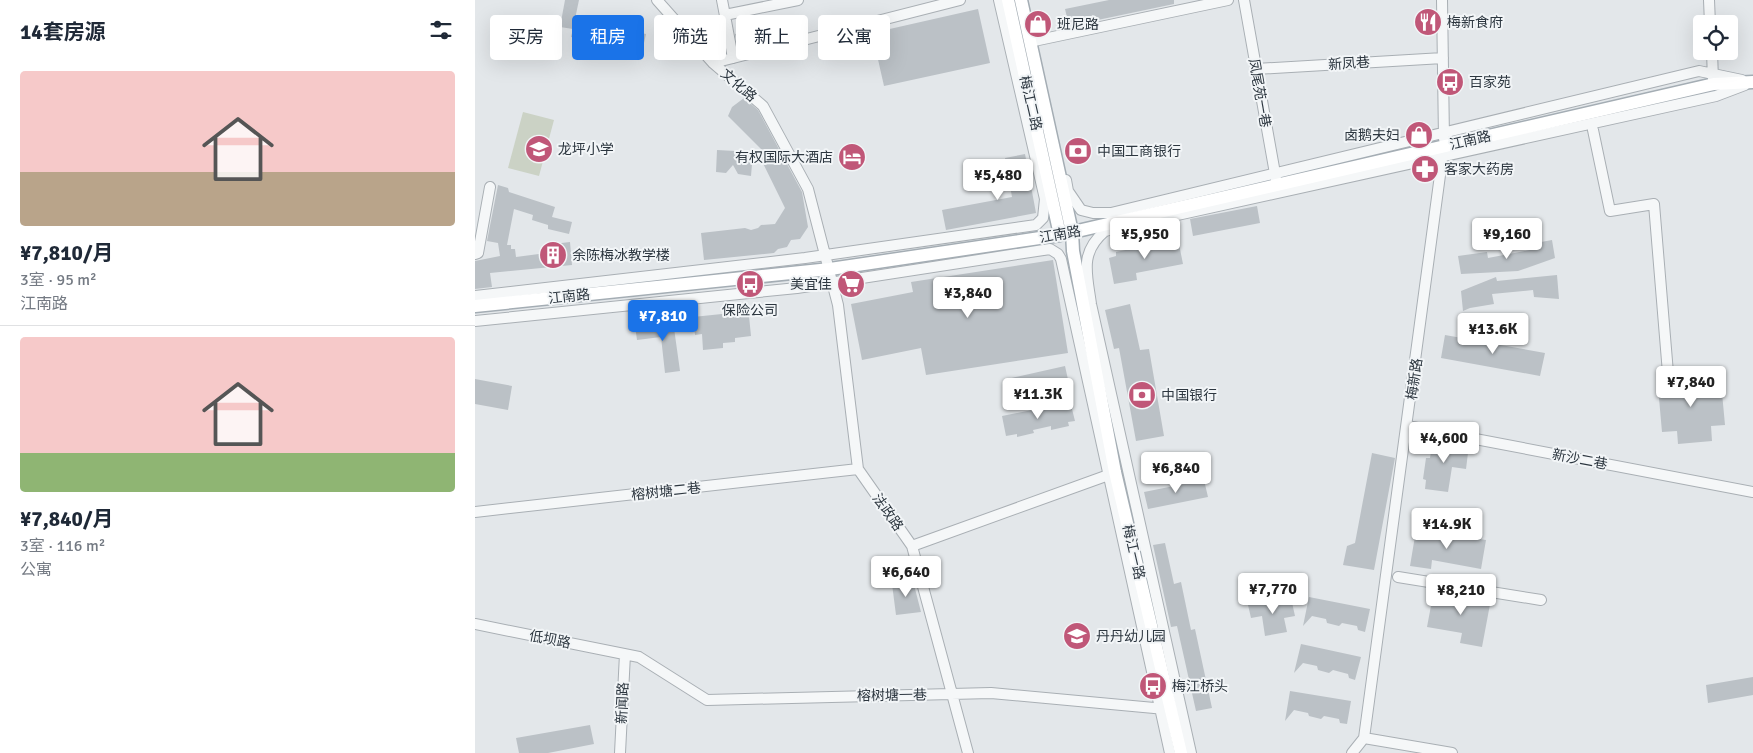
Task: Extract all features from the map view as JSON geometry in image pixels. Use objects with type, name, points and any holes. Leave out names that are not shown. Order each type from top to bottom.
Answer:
[{"type":"main road","name":"梅江二路","points":[[1008,0],[1066,233]]},
{"type":"main road","name":"梅江二路","points":[[1021,0],[1066,233]]},
{"type":"main road","name":"江南路","points":[[475,306],[830,269],[1066,233],[1713,84],[1753,82]]},
{"type":"main road","name":"梅江一路","points":[[1066,233],[1073,251],[1112,474],[1166,709],[1181,753]]},
{"type":"street","name":"文化路","points":[[657,0],[713,64],[763,106],[808,189],[830,269]]},
{"type":"street","points":[[722,0],[725,15],[798,0]]},
{"type":"street","points":[[713,64],[960,0]]},
{"type":"street","points":[[475,296],[826,255],[1036,225],[1043,218],[1045,199],[999,0]]},
{"type":"street","points":[[1027,0],[1068,191],[1081,210],[1093,213],[1121,210],[1699,71],[1753,82]]},
{"type":"street","points":[[1034,41],[1228,0]]},
{"type":"street","name":"凤尾苑一巷","points":[[1244,0],[1277,185]]},
{"type":"street","name":"梅新路","points":[[1353,753],[1364,738],[1444,146],[1442,0]]},
{"type":"street","points":[[1709,0],[1710,15]]},
{"type":"street","points":[[726,20],[733,58]]},
{"type":"street","name":"新凤巷","points":[[1256,69],[1399,59],[1443,58]]},
{"type":"street","points":[[1712,60],[1713,84]]},
{"type":"street","points":[[1191,753],[1091,304],[1086,263],[1094,240],[1105,231],[1706,98],[1753,82]]},
{"type":"street","points":[[1593,130],[1610,212],[1654,204],[1668,373]]},
{"type":"street","points":[[475,254],[478,253],[490,187]]},
{"type":"street","points":[[475,321],[833,282],[1050,249],[1061,259],[1112,474],[912,546]]},
{"type":"street","name":"法政路","points":[[830,269],[838,305],[858,469],[912,546],[968,753]]},
{"type":"street","name":"新沙二巷","points":[[1407,426],[1753,492]]},
{"type":"street","name":"榕树塘二巷","points":[[475,512],[858,469]]},
{"type":"street","points":[[1398,577],[1541,600]]},
{"type":"street","name":"低坝路","points":[[475,624],[625,654]]},
{"type":"street","name":"榕树塘一巷","points":[[625,654],[639,656],[707,700],[991,693],[1166,709]]},
{"type":"street","name":"新闻路","points":[[619,753],[625,654]]},
{"type":"street","points":[[1166,709],[1170,753]]},
{"type":"street","points":[[1364,738],[1451,753]]},
{"type":"shaded area","points":[[523,112],[554,120],[539,176],[508,168]]},
{"type":"building","points":[[565,0],[579,0],[576,15],[572,15],[572,29],[562,27]]},
{"type":"building","points":[[1109,0],[1174,0],[1174,4],[1069,26],[1065,9]]},
{"type":"building","points":[[978,9],[990,63],[884,86],[878,60],[890,60],[890,29]]},
{"type":"building","points":[[744,98],[758,110],[802,192],[808,227],[800,239],[791,240],[787,247],[778,249],[774,253],[704,260],[701,233],[745,228],[751,230],[761,225],[775,224],[785,208],[758,153],[765,153],[728,116],[732,107]]},
{"type":"building","points":[[717,150],[753,152],[751,176],[738,174],[733,165],[726,173],[716,172]]},
{"type":"building","points":[[1025,154],[1036,213],[946,230],[942,210],[1012,197],[1005,158]]},
{"type":"building","points":[[498,185],[508,188],[509,192],[555,207],[552,217],[572,222],[569,234],[548,229],[548,225],[532,220],[533,215],[514,209],[507,245],[511,245],[511,249],[515,249],[516,257],[554,252],[553,244],[570,242],[572,265],[490,273],[492,287],[475,289],[475,261],[500,256],[498,243],[487,241]]},
{"type":"building","points":[[1257,206],[1260,223],[1193,236],[1190,219]]},
{"type":"building","points":[[1178,239],[1183,264],[1136,273],[1137,280],[1114,284],[1109,258],[1116,256],[1116,252]]},
{"type":"building","points":[[1552,240],[1555,258],[1518,271],[1461,274],[1458,256],[1487,252],[1488,258],[1530,250],[1530,244]]},
{"type":"building","points":[[1053,260],[1068,353],[926,375],[921,348],[862,360],[851,304],[913,292],[911,282]]},
{"type":"building","points":[[1557,275],[1559,299],[1534,297],[1533,290],[1492,294],[1494,304],[1463,311],[1461,291],[1496,277],[1497,281]]},
{"type":"building","name":"中国银行","points":[[1130,304],[1140,350],[1149,349],[1164,436],[1136,441],[1119,348],[1114,349],[1105,310]]},
{"type":"building","points":[[741,312],[742,317],[749,316],[751,336],[735,338],[735,342],[723,343],[723,348],[703,350],[702,334],[695,335],[693,317]]},
{"type":"building","points":[[673,321],[680,371],[665,373],[661,337],[637,340],[635,326]]},
{"type":"building","points":[[1445,335],[1545,353],[1540,376],[1441,358]]},
{"type":"building","points":[[1065,366],[1069,384],[1007,397],[1003,380]]},
{"type":"building","points":[[1703,371],[1704,384],[1721,382],[1725,425],[1711,426],[1712,441],[1678,444],[1677,431],[1662,432],[1658,387],[1676,385],[1675,373]]},
{"type":"building","points":[[475,379],[512,386],[508,410],[475,404]]},
{"type":"building","points":[[1067,403],[1069,410],[1072,409],[1075,421],[1068,422],[1069,426],[1051,430],[1051,426],[1033,430],[1034,433],[1017,437],[1017,434],[1006,436],[1002,416]]},
{"type":"building","points":[[1439,439],[1469,445],[1466,469],[1452,467],[1448,492],[1425,489],[1426,480],[1423,479],[1426,458],[1430,458],[1432,445]]},
{"type":"building","points":[[1372,453],[1395,458],[1374,570],[1343,565],[1347,546],[1355,543]]},
{"type":"building","points":[[1204,480],[1208,497],[1148,509],[1144,492]]},
{"type":"building","points":[[1416,530],[1486,540],[1481,569],[1432,560],[1431,569],[1410,566]]},
{"type":"building","points":[[1165,543],[1174,584],[1181,582],[1191,630],[1195,629],[1212,708],[1196,711],[1177,626],[1171,627],[1153,545]]},
{"type":"building","points":[[913,581],[921,612],[896,615],[892,584]]},
{"type":"building","points":[[1439,590],[1491,599],[1482,647],[1460,643],[1462,633],[1427,627],[1433,595],[1438,596]]},
{"type":"building","points":[[1309,597],[1370,609],[1365,632],[1358,630],[1357,626],[1342,623],[1339,626],[1327,623],[1326,619],[1312,616],[1303,626]]},
{"type":"building","points":[[1291,598],[1295,616],[1284,618],[1287,632],[1265,636],[1262,616],[1251,618],[1248,605]]},
{"type":"building","points":[[1301,644],[1361,657],[1355,680],[1349,678],[1348,674],[1333,670],[1329,673],[1318,670],[1317,666],[1303,663],[1294,673]]},
{"type":"building","points":[[1753,677],[1753,695],[1708,703],[1706,685]]},
{"type":"building","points":[[1290,691],[1351,701],[1347,724],[1340,723],[1339,719],[1324,716],[1321,719],[1309,716],[1308,713],[1294,710],[1285,721]]},
{"type":"building","points":[[590,725],[594,744],[548,753],[519,753],[516,738]]},
{"type":"place","name":"梅新食府","points":[[1428,22]]},
{"type":"place","name":"班尼路","points":[[1038,24]]},
{"type":"place","name":"百家苑","points":[[1450,82]]},
{"type":"place","name":"卤鹅夫妇","points":[[1419,135]]},
{"type":"place","name":"龙坪小学","points":[[539,149]]},
{"type":"place","name":"中国工商银行","points":[[1078,151]]},
{"type":"place","name":"有权国际大酒店","points":[[852,157]]},
{"type":"place","name":"客家大药房","points":[[1425,169]]},
{"type":"place","name":"余陈梅冰教学楼","points":[[553,255]]},
{"type":"place","name":"保险公司","points":[[750,284]]},
{"type":"place","name":"美宜佳","points":[[851,284]]},
{"type":"place","name":"中国银行","points":[[1142,395]]},
{"type":"place","name":"丹丹幼儿园","points":[[1077,636]]},
{"type":"place","name":"梅江桥头","points":[[1153,686]]}]
